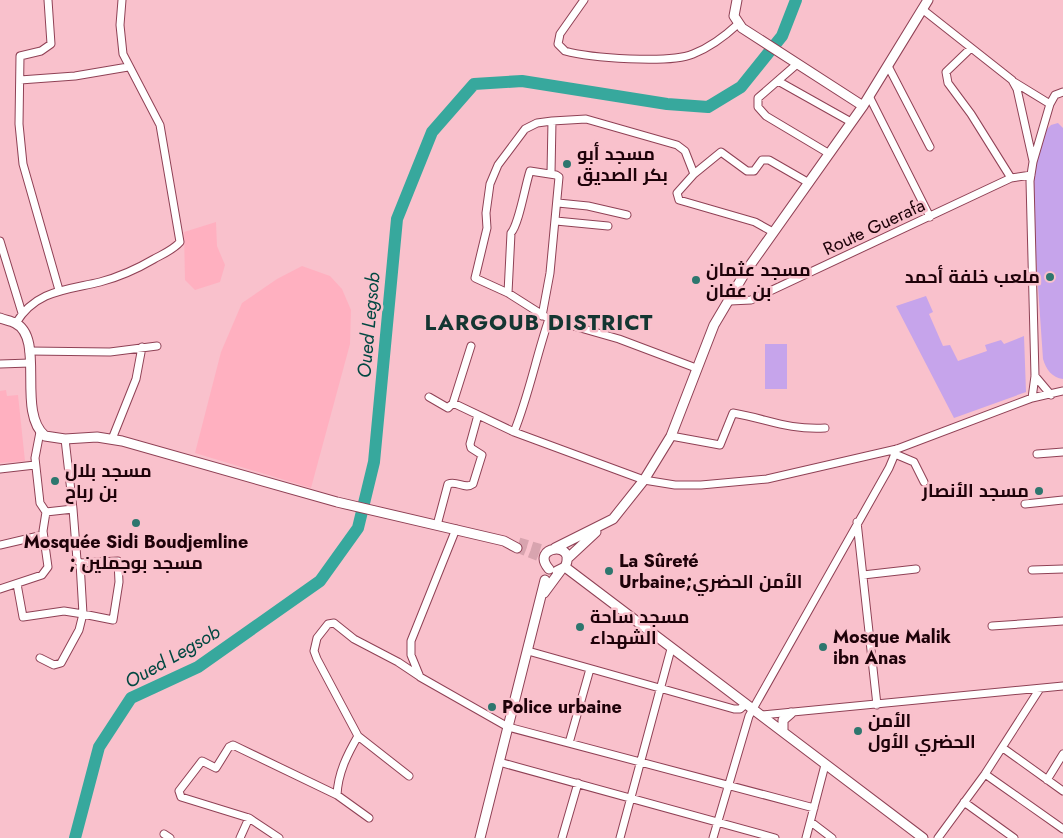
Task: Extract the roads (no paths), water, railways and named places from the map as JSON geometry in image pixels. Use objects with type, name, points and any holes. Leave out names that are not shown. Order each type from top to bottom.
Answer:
[{"type":"main road","points":[[737,0],[734,16],[738,24],[863,106]]},
{"type":"main road","points":[[480,838],[552,563],[602,527],[623,509],[644,480],[671,436],[714,325],[773,232],[870,96],[928,0]]},
{"type":"main road","points":[[0,318],[16,323],[24,334],[29,351],[33,413],[40,432],[53,438],[97,437],[112,439],[337,502],[518,545]]},
{"type":"main road","points":[[543,595],[552,563],[602,527]]},
{"type":"main road","points":[[552,563],[750,706],[825,766],[923,838]]},
{"type":"main road","points":[[783,732],[783,720],[791,712]]},
{"type":"street","points":[[48,0],[51,44],[41,51],[20,56],[19,124],[23,164],[59,290]]},
{"type":"street","points":[[16,323],[22,313],[45,296],[59,290],[122,275],[150,262],[180,242],[160,126],[128,67],[121,39],[122,0]]},
{"type":"street","points":[[584,0],[560,34],[558,44],[565,51],[636,58],[673,58],[691,55],[708,47],[738,24]]},
{"type":"street","points":[[922,9],[1012,80],[1050,104]]},
{"type":"street","points":[[971,48],[946,72],[946,80],[971,114],[1011,178]]},
{"type":"street","points":[[797,64],[758,98],[757,103],[760,111],[828,153]]},
{"type":"street","points":[[888,66],[930,147]]},
{"type":"street","points":[[20,80],[75,76],[128,67]]},
{"type":"street","points":[[1012,80],[1017,89],[1033,162]]},
{"type":"street","points":[[778,81],[851,122]]},
{"type":"street","points":[[1032,398],[1035,376],[1029,206],[1031,175],[1050,104],[1055,95],[1063,92]]},
{"type":"street","points":[[870,96],[930,218]]},
{"type":"street","points":[[694,174],[684,151],[677,144],[586,119],[552,121],[532,125],[518,135],[498,165],[490,184],[486,213],[487,228],[475,278],[508,293],[549,319],[619,339],[696,368]]},
{"type":"street","points":[[551,173],[552,121]]},
{"type":"street","points":[[773,232],[755,222],[677,198],[678,191],[694,174],[721,152],[747,171],[753,171],[762,160],[769,160],[809,183]]},
{"type":"street","points":[[508,293],[511,233],[516,228],[520,204],[530,171],[551,173],[560,177],[547,293],[542,316]]},
{"type":"street","name":"Route Guerafa","points":[[730,300],[749,301],[930,218],[1011,178],[1031,175]]},
{"type":"street","points":[[558,203],[627,215]]},
{"type":"street","points":[[556,221],[608,226]]},
{"type":"street","points":[[0,241],[22,313]]},
{"type":"street","points":[[514,432],[527,399],[536,357],[549,319]]},
{"type":"street","points":[[29,351],[110,352],[157,346]]},
{"type":"street","points":[[429,397],[448,408],[453,403],[471,346]]},
{"type":"street","points":[[112,439],[136,379],[142,348]]},
{"type":"street","points":[[0,364],[30,363]]},
{"type":"street","points":[[1035,376],[1051,395]]},
{"type":"street","points":[[453,403],[514,432],[644,480],[675,485],[701,485],[767,479],[896,451],[1032,398],[1063,391]]},
{"type":"street","points":[[671,436],[720,445],[732,413],[783,426],[806,429],[825,428]]},
{"type":"street","points":[[437,525],[448,484],[453,483],[467,486],[474,484],[482,455],[471,448],[470,444],[478,416]]},
{"type":"street","points":[[0,589],[46,572],[48,566],[43,535],[46,512],[40,503],[36,465],[35,448],[40,432]]},
{"type":"street","points":[[40,658],[54,665],[61,662],[79,630],[83,614],[80,563],[77,560],[65,439]]},
{"type":"street","points":[[896,451],[914,462],[924,482]]},
{"type":"street","points":[[713,838],[750,706],[896,451]]},
{"type":"street","points":[[1037,454],[1063,452]]},
{"type":"street","points":[[0,469],[36,465]]},
{"type":"street","points":[[1025,504],[1063,500]]},
{"type":"street","points":[[46,512],[73,509]]},
{"type":"street","points":[[857,522],[878,705]]},
{"type":"street","points":[[420,677],[411,655],[411,641],[456,530]]},
{"type":"street","points":[[0,545],[43,535]]},
{"type":"street","points":[[17,584],[23,617],[64,612],[114,619],[119,564],[117,560],[80,563]]},
{"type":"street","points":[[863,576],[916,569]]},
{"type":"street","points":[[1032,570],[1063,569]]},
{"type":"street","points":[[992,626],[1063,621]]},
{"type":"street","points":[[409,776],[358,736],[314,654],[317,638],[328,624],[336,624],[354,639],[398,662],[420,677],[508,727],[814,808]]},
{"type":"street","points":[[620,838],[671,649]]},
{"type":"street","points":[[528,651],[734,709],[750,706]]},
{"type":"street","points":[[568,743],[590,669]]},
{"type":"street","points":[[762,715],[1040,690],[1063,686]]},
{"type":"street","points":[[938,838],[1002,748],[1040,690]]},
{"type":"street","points":[[337,795],[338,782],[344,764],[358,736]]},
{"type":"street","points":[[279,838],[249,818],[181,797],[178,791],[202,762],[216,768],[229,747],[233,745],[337,795],[369,818]]},
{"type":"street","points":[[1002,748],[1063,791]]},
{"type":"street","points":[[1047,780],[1063,754]]},
{"type":"street","points":[[499,762],[775,838]]},
{"type":"street","points":[[806,838],[825,766]]},
{"type":"street","points":[[984,774],[1063,829]]},
{"type":"street","points":[[562,838],[578,783]]},
{"type":"street","points":[[964,802],[1014,838]]},
{"type":"street","points":[[240,838],[249,818]]},
{"type":"street","points":[[810,822],[832,838]]},
{"type":"waterway","name":"Oued Legsob","points":[[75,838],[99,747],[131,698],[198,667],[320,581],[358,528],[374,462],[397,219],[432,132],[474,84],[522,81],[667,104],[708,107],[741,87],[782,36],[796,0]]},
{"type":"tunnel","points":[[519,542],[545,550]]},
{"type":"tunnel","points":[[517,548],[542,558]]},
{"type":"place","name":"مسجد أبو بكر الصديق","points":[[567,164]]},
{"type":"place","name":"ملعب خلفة أحمد","points":[[1050,277]]},
{"type":"place","name":"مسجد عثمان بن عفان","points":[[696,280]]},
{"type":"place","name":"مسجد بلال بن رباح","points":[[55,481]]},
{"type":"place","name":"مسجد الأنصار","points":[[1039,491]]},
{"type":"place","name":"Mosquée Sidi Boudjemline ; مسجد بوجملين","points":[[136,523]]},
{"type":"place","name":"La Sûreté Urbaine;الأمن الحضري","points":[[609,571]]},
{"type":"place","name":"مسجد ساحة الشهداء","points":[[580,627]]},
{"type":"place","name":"Mosque Malik ibn Anas","points":[[823,647]]},
{"type":"place","name":"Police urbaine","points":[[492,707]]},
{"type":"place","name":"الأمن الحضري الأول","points":[[858,731]]},
{"type":"district","name":"LARGOUB DISTRICT","points":[[539,322]]}]
